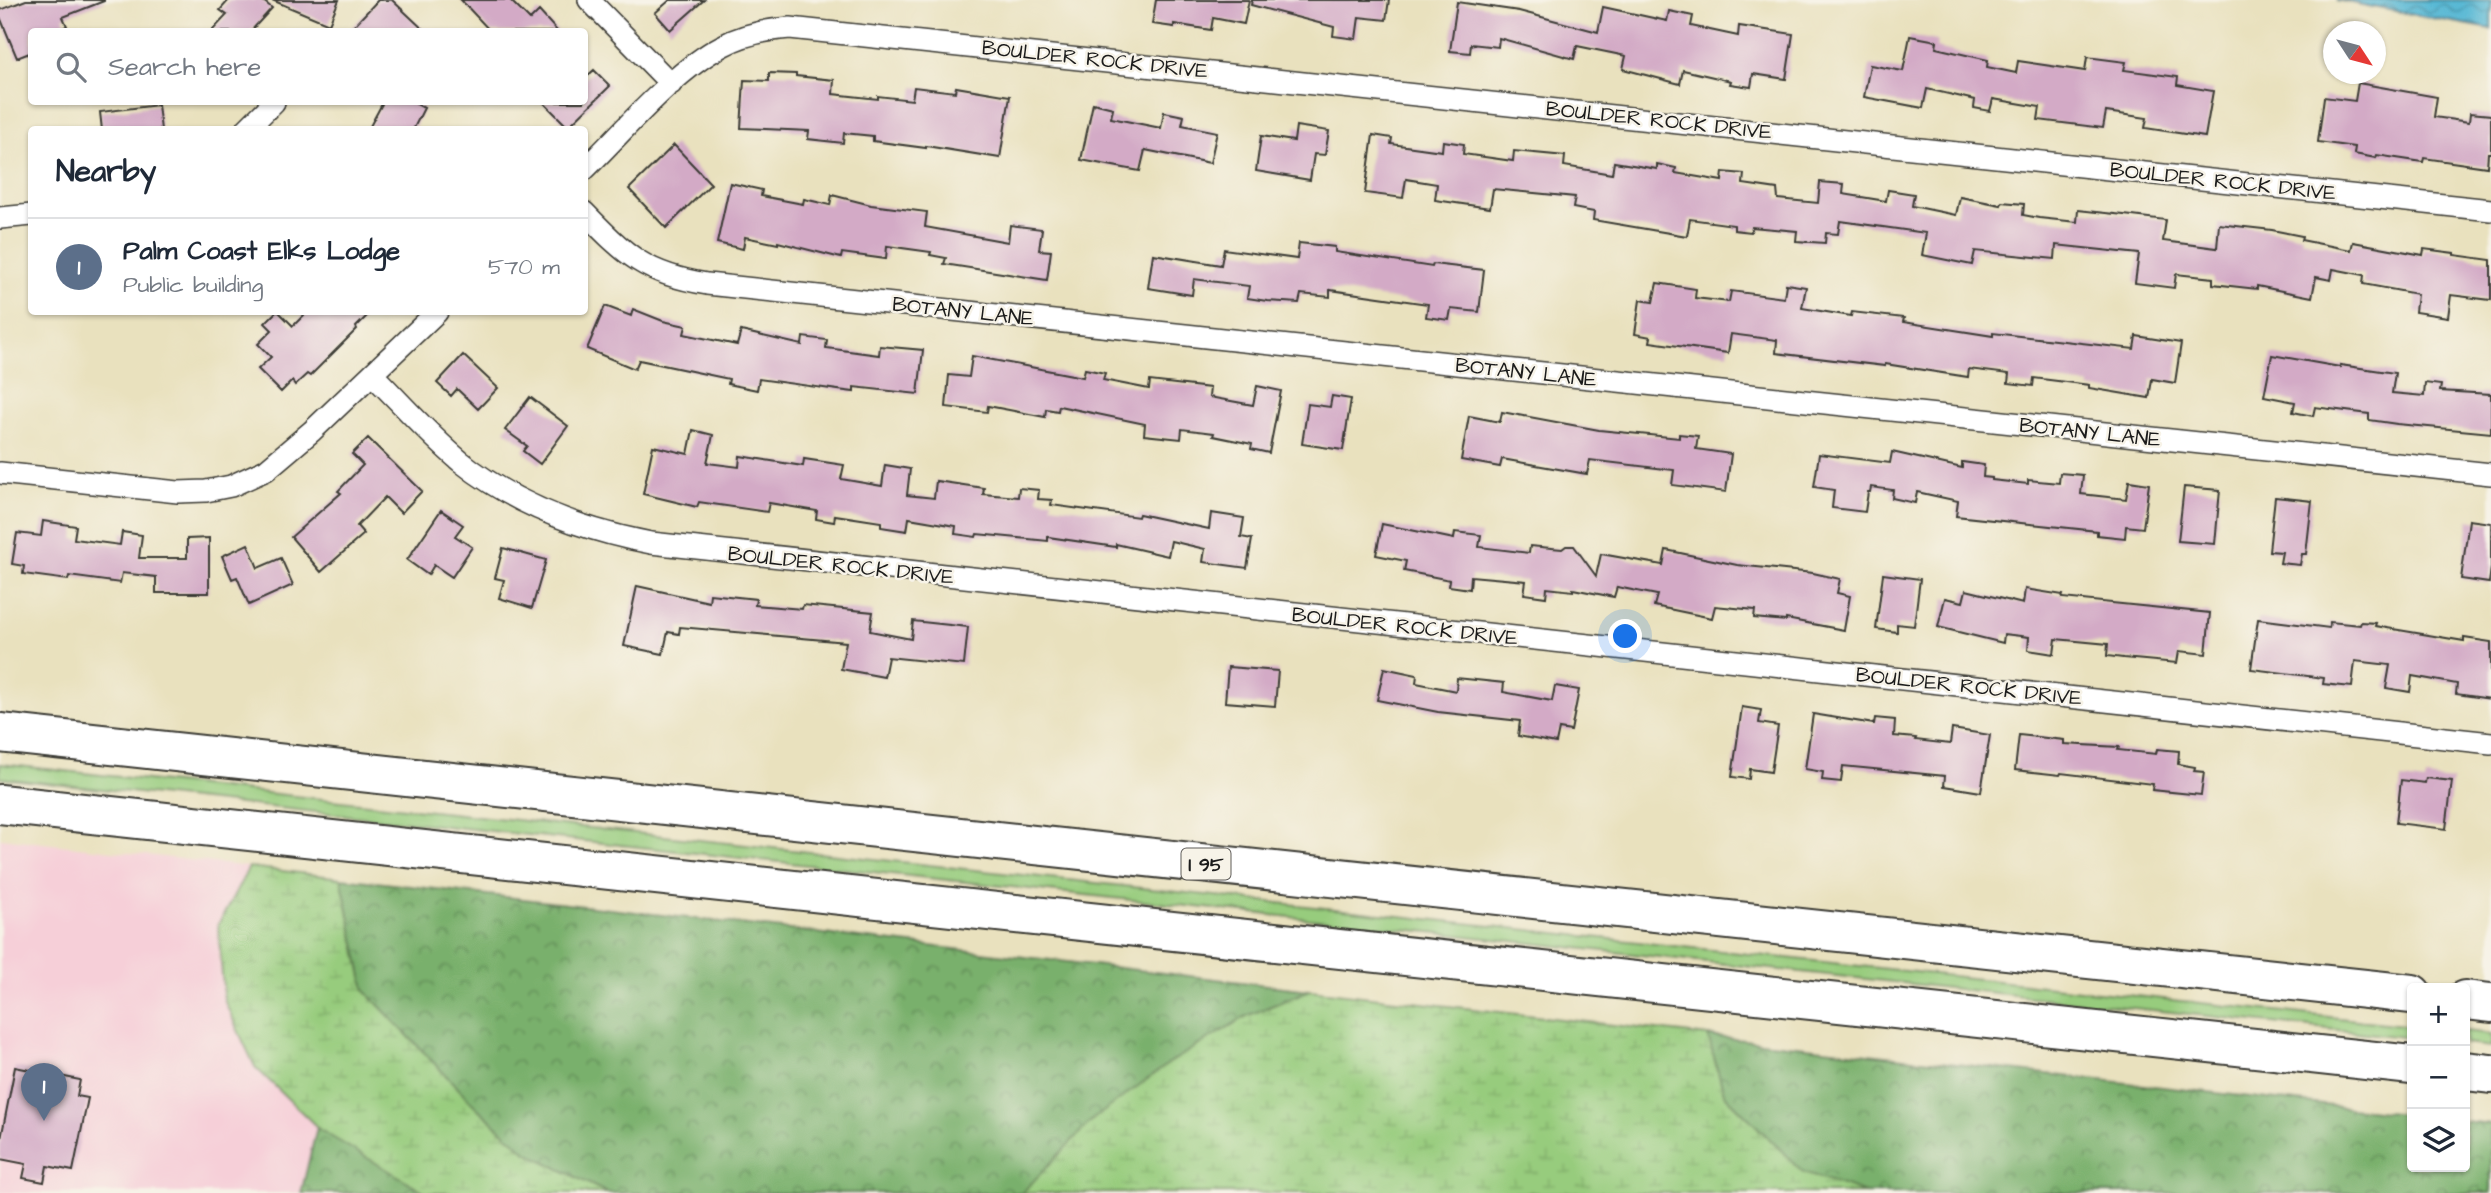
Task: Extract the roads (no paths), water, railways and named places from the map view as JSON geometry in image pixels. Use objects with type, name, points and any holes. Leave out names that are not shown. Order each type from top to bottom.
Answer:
[{"type":"highway","name":"I 95","points":[[0,733],[2407,993]]},
{"type":"highway","points":[[0,804],[2407,1064]]},
{"type":"highway","points":[[2470,1001],[2491,1003]]},
{"type":"highway","points":[[2470,1072],[2491,1074]]},
{"type":"street","points":[[589,0],[671,85]]},
{"type":"street","name":"BOULDER ROCK DRIVE","points":[[588,166],[702,58],[739,38],[770,30],[811,29],[2491,211]]},
{"type":"street","points":[[250,126],[271,105]]},
{"type":"street","points":[[0,218],[28,215]]},
{"type":"street","name":"BOTANY LANE","points":[[588,216],[618,246],[642,264],[664,275],[707,284],[2491,474]]},
{"type":"street","points":[[0,472],[169,492],[206,491],[231,486],[254,477],[279,460],[434,315]]},
{"type":"street","name":"BOULDER ROCK DRIVE","points":[[372,374],[444,446],[493,484],[529,504],[576,523],[651,543],[2491,743]]},
{"type":"water","points":[[2336,0],[2491,0],[2491,29]]},
{"type":"place","name":"Palm Coast Elks Lodge","points":[[44,1121]]}]
